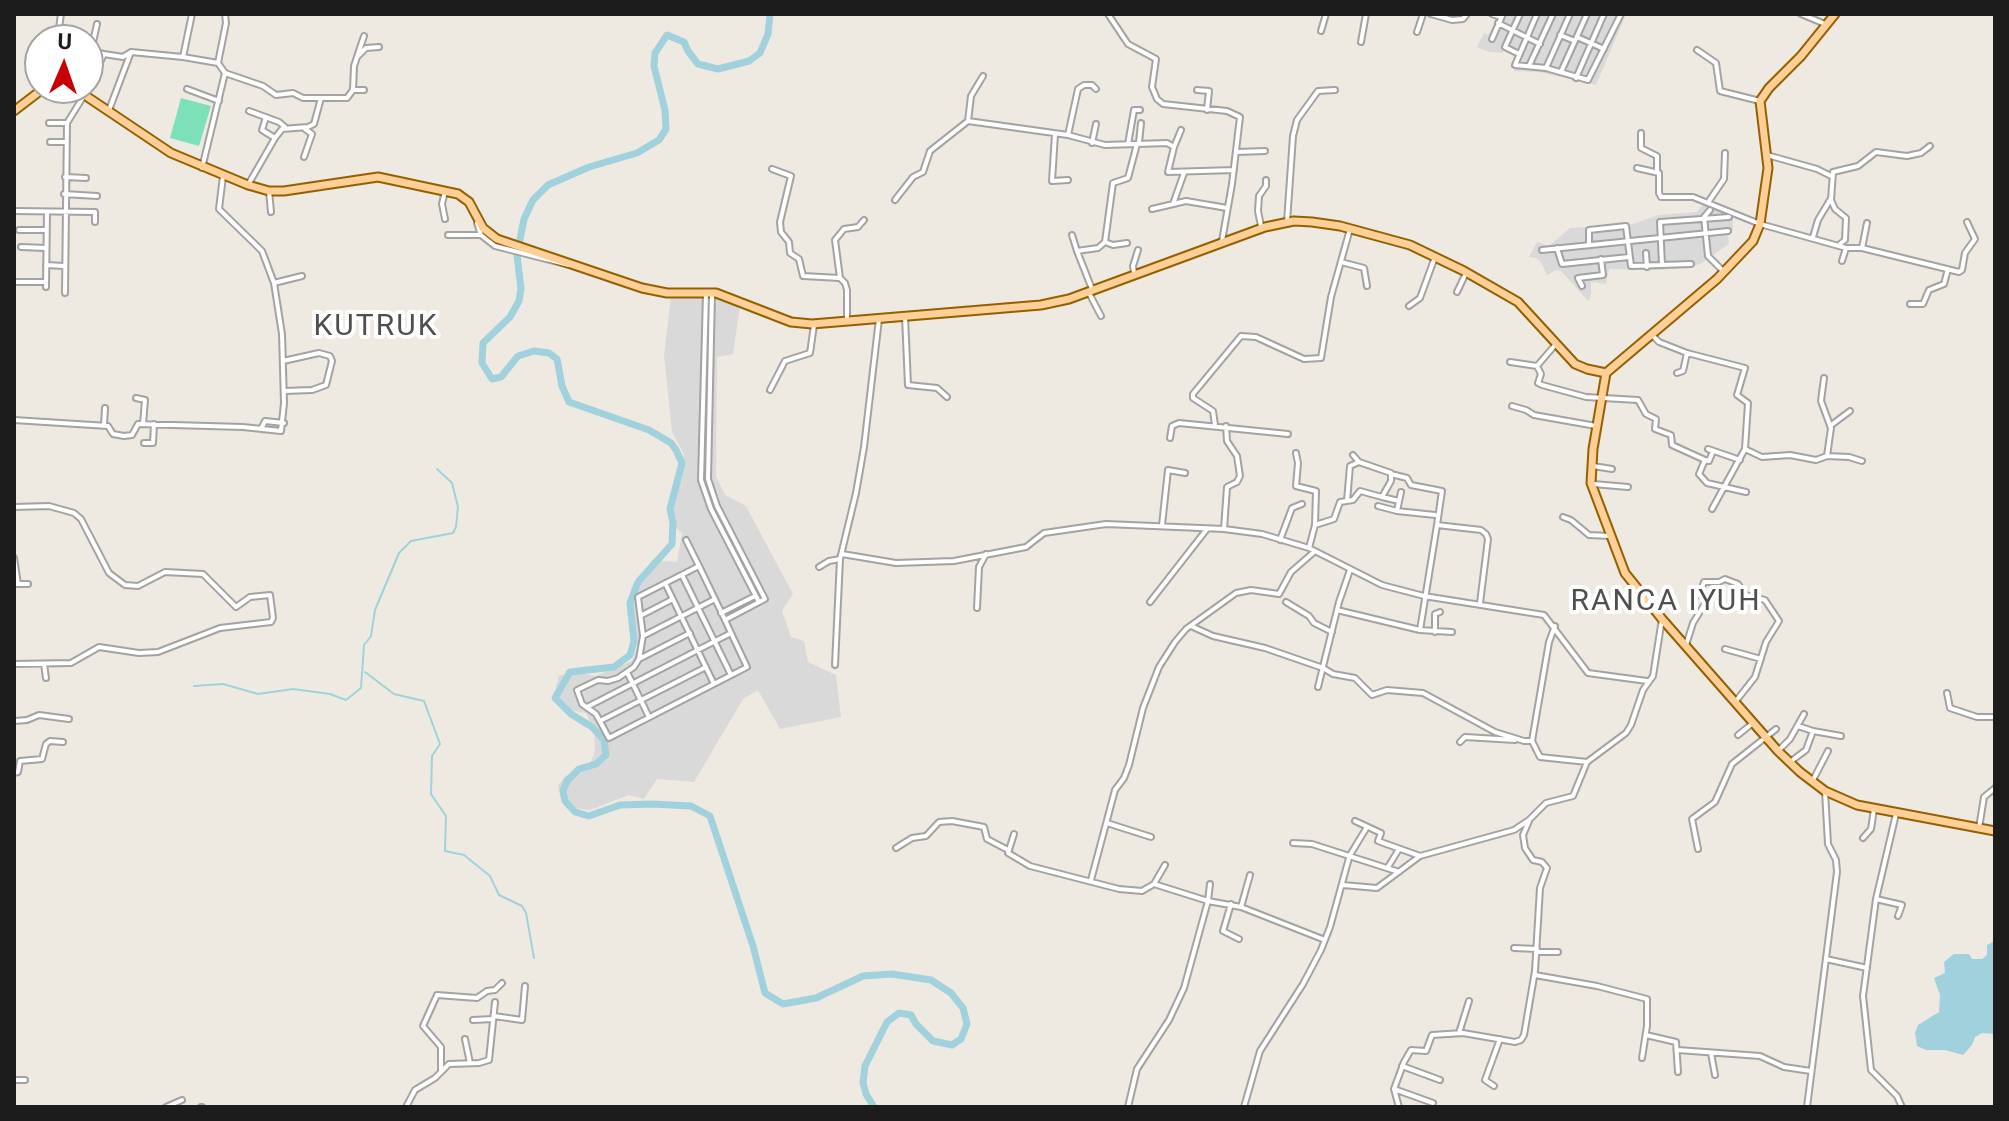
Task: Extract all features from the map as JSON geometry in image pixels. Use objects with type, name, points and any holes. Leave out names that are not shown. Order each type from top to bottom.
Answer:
[{"type":"main road","points":[[1835,14],[1760,101],[1767,181],[1760,224],[1753,241],[1724,272],[1606,373],[1590,466],[1591,484],[1625,573],[1778,751],[1812,782],[1846,802],[1995,831]]},
{"type":"main road","points":[[100,104],[154,143],[202,168],[248,185],[269,191],[291,191],[378,177],[445,191],[468,200],[478,221],[498,243],[660,292],[709,292],[791,322],[879,319],[1041,305],[1261,229],[1287,222],[1320,222],[1410,245],[1466,273],[1518,302],[1578,366],[1606,373]]},
{"type":"street","points":[[183,57],[192,14]]},
{"type":"street","points":[[218,63],[225,14]]},
{"type":"street","points":[[1108,14],[1128,44],[1156,59],[1152,87],[1163,104],[1227,111],[1240,117],[1221,242]]},
{"type":"street","points":[[1321,31],[1326,14]]},
{"type":"street","points":[[1361,42],[1366,14]]},
{"type":"street","points":[[1417,32],[1423,14]]},
{"type":"street","points":[[1431,14],[1452,20],[1463,19],[1467,14]]},
{"type":"street","points":[[1492,14],[1502,16],[1492,39]]},
{"type":"street","points":[[1519,54],[1505,47],[1520,14]]},
{"type":"street","points":[[1537,14],[1515,65],[1546,68],[1576,78],[1590,79],[1621,14]]},
{"type":"street","points":[[1529,67],[1553,14]]},
{"type":"street","points":[[1546,68],[1570,14]]},
{"type":"street","points":[[1561,72],[1587,14]]},
{"type":"street","points":[[1576,78],[1604,14]]},
{"type":"street","points":[[1801,14],[1827,25]]},
{"type":"street","points":[[1498,23],[1540,44]]},
{"type":"street","points":[[1560,35],[1605,49]]},
{"type":"street","points":[[104,54],[123,57],[131,52],[218,63],[225,73],[263,86],[276,95],[293,93],[303,98],[349,98],[364,36]]},
{"type":"street","points":[[356,59],[366,48],[379,47]]},
{"type":"street","points":[[1697,50],[1716,63],[1720,91],[1760,101]]},
{"type":"street","points":[[109,110],[131,52]]},
{"type":"street","points":[[202,168],[225,73]]},
{"type":"street","points":[[968,121],[969,103],[983,76]]},
{"type":"street","points":[[1068,135],[1079,87],[1092,85],[1096,89]]},
{"type":"street","points":[[187,89],[219,101]]},
{"type":"street","points":[[353,90],[364,90]]},
{"type":"street","points":[[1197,90],[1209,91],[1207,110]]},
{"type":"street","points":[[1287,222],[1293,136],[1297,120],[1318,91],[1335,90]]},
{"type":"street","points":[[249,111],[285,127],[311,126],[316,121],[321,98]]},
{"type":"street","points":[[65,293],[67,123],[79,104]]},
{"type":"street","points":[[1128,144],[1134,110],[1140,110]]},
{"type":"street","points":[[266,117],[262,130],[275,138]]},
{"type":"street","points":[[895,200],[913,177],[923,172],[930,151],[968,121],[1068,135],[1092,143],[1167,143],[1174,147]]},
{"type":"street","points":[[49,123],[67,123]]},
{"type":"street","points":[[1077,251],[1098,248],[1105,242],[1113,183],[1128,178],[1141,123]]},
{"type":"street","points":[[1092,143],[1096,124]]},
{"type":"street","points":[[248,185],[275,138],[285,127]]},
{"type":"street","points":[[303,127],[312,134],[304,157]]},
{"type":"street","points":[[1181,130],[1168,172],[1234,170]]},
{"type":"street","points":[[1641,133],[1641,148],[1657,156],[1660,197],[1690,196],[1709,201],[1760,224],[1846,248],[1862,248],[1961,272],[1965,253],[1974,242],[1967,222]]},
{"type":"street","points":[[1055,134],[1052,181],[1068,180]]},
{"type":"street","points":[[50,142],[66,142]]},
{"type":"street","points":[[1840,244],[1845,240],[1846,218],[1835,209],[1831,200],[1831,176],[1834,171],[1858,166],[1876,152],[1907,156],[1921,153],[1930,146]]},
{"type":"street","points":[[1236,152],[1265,151]]},
{"type":"street","points":[[1709,201],[1724,179],[1725,153]]},
{"type":"street","points":[[1767,155],[1831,176]]},
{"type":"street","points":[[1637,168],[1657,172]]},
{"type":"street","points":[[772,169],[791,176],[782,206],[780,228],[789,240],[790,253],[799,259],[802,275],[840,278]]},
{"type":"street","points":[[1173,204],[1184,173]]},
{"type":"street","points":[[14,420],[104,425],[110,426],[113,434],[124,436],[133,434],[136,424],[281,431],[284,423],[283,361],[274,283],[262,251],[219,209],[223,176]]},
{"type":"street","points":[[65,177],[86,178]]},
{"type":"street","points":[[1261,229],[1259,196],[1266,186],[1266,180]]},
{"type":"street","points":[[269,191],[271,212]]},
{"type":"street","points":[[445,191],[442,205],[445,219]]},
{"type":"street","points":[[64,194],[97,196]]},
{"type":"street","points":[[1813,237],[1818,220],[1831,200]]},
{"type":"street","points":[[1152,209],[1189,201],[1227,208]]},
{"type":"street","points":[[1710,210],[1704,217],[1710,248],[1708,258],[1724,272]]},
{"type":"street","points":[[14,211],[95,212],[95,222]]},
{"type":"street","points":[[14,282],[46,285],[47,212]]},
{"type":"street","points":[[1662,266],[1660,222],[1729,217]]},
{"type":"street","points":[[847,320],[847,290],[840,278],[835,240],[844,229],[858,227],[864,220]]},
{"type":"street","points":[[478,221],[481,235]]},
{"type":"street","points":[[1862,248],[1867,223]]},
{"type":"street","points":[[1589,245],[1589,230],[1626,226],[1632,267],[1691,264]]},
{"type":"street","points":[[1215,425],[1213,411],[1193,398],[1193,394],[1241,336],[1256,337],[1304,359],[1321,358],[1331,297],[1350,229]]},
{"type":"street","points":[[19,230],[46,230]]},
{"type":"street","points":[[1542,250],[1728,231]]},
{"type":"street","points":[[448,235],[481,235],[498,243]]},
{"type":"street","points":[[1072,235],[1101,316]]},
{"type":"street","points":[[1105,242],[1113,245],[1127,243]]},
{"type":"street","points":[[21,247],[46,248]]},
{"type":"street","points":[[1557,248],[1562,264],[1630,257]]},
{"type":"street","points":[[1842,261],[1846,248]]},
{"type":"street","points":[[1134,273],[1138,250]]},
{"type":"street","points":[[1646,253],[1647,267]]},
{"type":"street","points":[[1409,306],[1420,298],[1435,257]]},
{"type":"street","points":[[1582,286],[1578,278],[1603,275],[1601,259]]},
{"type":"street","points":[[1341,262],[1364,268],[1367,286]]},
{"type":"street","points":[[46,265],[65,266]]},
{"type":"street","points":[[1910,304],[1923,304],[1929,290],[1944,284],[1948,269]]},
{"type":"street","points":[[1457,292],[1466,273]]},
{"type":"street","points":[[274,283],[302,276]]},
{"type":"street","points":[[709,292],[708,479],[717,506],[765,599],[725,620]]},
{"type":"street","points":[[709,292],[701,480],[711,509],[759,602]]},
{"type":"street","points":[[905,316],[908,385],[937,388],[947,397]]},
{"type":"street","points":[[835,665],[841,557],[864,447],[879,319]]},
{"type":"street","points":[[770,390],[782,364],[790,358],[810,353],[814,323]]},
{"type":"street","points":[[1651,334],[1659,342],[1687,353],[1745,368],[1737,395],[1748,403],[1745,449],[1712,509]]},
{"type":"street","points":[[1537,366],[1556,344]]},
{"type":"street","points":[[283,361],[319,353],[330,356],[332,361],[326,385],[312,390],[284,391]]},
{"type":"street","points":[[1677,373],[1683,371],[1687,353]]},
{"type":"street","points":[[1510,362],[1537,366]]},
{"type":"street","points":[[1537,366],[1541,374],[1538,384],[1602,399],[1638,400],[1646,414],[1656,419],[1655,429],[1671,435],[1672,445],[1709,461],[1710,450],[1740,460]]},
{"type":"street","points":[[1824,378],[1821,401],[1830,426],[1827,456]]},
{"type":"street","points":[[136,398],[145,400],[143,424]]},
{"type":"street","points":[[1512,406],[1534,415],[1598,426]]},
{"type":"street","points":[[104,425],[105,408]]},
{"type":"street","points":[[1830,426],[1850,411]]},
{"type":"street","points":[[261,429],[265,421],[284,423]]},
{"type":"street","points":[[1170,438],[1174,423],[1288,434]]},
{"type":"street","points":[[144,443],[153,443],[154,424]]},
{"type":"street","points":[[1224,529],[1227,487],[1237,482],[1240,476],[1237,456],[1227,441],[1226,426]]},
{"type":"street","points":[[1745,449],[1762,457],[1790,455],[1816,460],[1827,456],[1847,456],[1862,461]]},
{"type":"street","points":[[1091,880],[1115,790],[1129,765],[1136,729],[1157,672],[1175,642],[1191,626],[1236,593],[1251,590],[1279,594],[1291,572],[1312,550],[1316,491],[1295,485],[1296,453]]},
{"type":"street","points":[[1353,455],[1359,462],[1407,478],[1411,485],[1442,491],[1420,630]]},
{"type":"street","points":[[1705,460],[1700,476],[1708,484],[1746,492]]},
{"type":"street","points":[[1347,501],[1350,466],[1359,462]]},
{"type":"street","points":[[1590,466],[1612,469]]},
{"type":"street","points":[[1162,525],[1168,470],[1185,473]]},
{"type":"street","points":[[1382,497],[1391,474]]},
{"type":"street","points":[[1591,484],[1628,487]]},
{"type":"street","points":[[1315,525],[1334,519],[1339,504],[1355,500],[1360,491],[1399,501]]},
{"type":"street","points":[[1397,511],[1401,492]]},
{"type":"street","points":[[1280,540],[1292,508],[1302,504]]},
{"type":"street","points":[[14,507],[49,506],[74,513],[81,519],[106,569],[125,585],[138,586],[165,572],[197,573],[207,576],[236,607],[250,597],[266,594],[271,597],[272,622],[220,628],[158,652],[139,653],[99,647],[78,661],[14,664]]},
{"type":"street","points":[[1378,506],[1435,515]]},
{"type":"street","points":[[1563,517],[1589,535],[1610,536]]},
{"type":"street","points":[[819,567],[841,557],[896,563],[935,563],[1026,547],[1044,533],[1106,524],[1224,529],[1312,550],[1382,585],[1424,596],[1544,615],[1588,673],[1647,681]]},
{"type":"street","points":[[1437,525],[1481,530],[1487,536],[1480,603]]},
{"type":"street","points":[[1150,602],[1207,529]]},
{"type":"street","points":[[686,540],[747,667],[609,738],[596,714],[582,704],[577,690],[627,672],[639,659],[690,633]]},
{"type":"street","points":[[977,608],[979,567],[986,554]]},
{"type":"street","points":[[14,558],[16,584],[28,584]]},
{"type":"street","points":[[639,659],[643,636],[638,597],[699,566]]},
{"type":"street","points":[[1318,687],[1350,570]]},
{"type":"street","points":[[682,575],[731,675]]},
{"type":"street","points":[[1699,595],[1704,582],[1724,579],[1738,584],[1746,595],[1768,602],[1779,623],[1766,642],[1753,680],[1736,701]]},
{"type":"street","points":[[665,583],[714,684]]},
{"type":"street","points":[[721,613],[762,593]]},
{"type":"street","points":[[642,615],[673,599]]},
{"type":"street","points":[[643,636],[715,599]]},
{"type":"street","points":[[1286,602],[1332,632]]},
{"type":"street","points":[[1686,645],[1693,623],[1704,605]]},
{"type":"street","points":[[1337,610],[1420,630],[1452,632]]},
{"type":"street","points":[[1435,632],[1435,614],[1440,612]]},
{"type":"street","points":[[1343,885],[1374,889],[1420,856],[1514,830],[1546,803],[1573,796],[1587,762],[1629,730],[1647,681],[1653,676],[1662,619]]},
{"type":"street","points":[[1191,626],[1213,636],[1265,648],[1333,674],[1356,679],[1374,696],[1387,690],[1423,693],[1486,728],[1517,739]]},
{"type":"street","points":[[1555,626],[1549,642],[1532,741],[1540,757],[1587,762]]},
{"type":"street","points":[[586,707],[731,633]]},
{"type":"street","points":[[1725,649],[1761,659]]},
{"type":"street","points":[[44,664],[46,678]]},
{"type":"street","points":[[600,721],[706,667]]},
{"type":"street","points":[[627,672],[650,717]]},
{"type":"street","points":[[1947,693],[1951,709],[1977,717],[1995,717]]},
{"type":"street","points":[[1778,751],[1804,714]]},
{"type":"street","points":[[14,721],[39,715],[69,719]]},
{"type":"street","points":[[1738,735],[1753,723]]},
{"type":"street","points":[[1798,726],[1841,736]]},
{"type":"street","points":[[1698,849],[1692,819],[1715,802],[1732,764],[1776,729]]},
{"type":"street","points":[[1790,762],[1807,748],[1813,731]]},
{"type":"street","points":[[1460,742],[1465,737],[1532,741]]},
{"type":"street","points":[[14,773],[18,772],[20,761],[42,759],[46,744],[50,741],[63,742]]},
{"type":"street","points":[[1812,782],[1828,751]]},
{"type":"street","points":[[1979,828],[1984,797],[1995,788]]},
{"type":"street","points":[[1807,1107],[1837,863],[1828,847],[1825,791]]},
{"type":"street","points":[[1863,838],[1871,829],[1874,809]]},
{"type":"street","points":[[1896,813],[1876,899],[1863,996],[1871,1070],[1897,1096],[1902,1107]]},
{"type":"street","points":[[1399,1107],[1394,1089],[1402,1066],[1409,1051],[1426,1051],[1432,1035],[1459,1033],[1515,1042],[1523,1038],[1535,975],[1539,892],[1547,868],[1542,862],[1533,860],[1525,848],[1523,835],[1529,820]]},
{"type":"street","points":[[896,848],[912,838],[930,833],[939,822],[952,821],[984,827],[987,839],[1008,850]]},
{"type":"street","points":[[1355,821],[1381,833],[1378,841],[1420,856]]},
{"type":"street","points":[[1107,823],[1151,837]]},
{"type":"street","points":[[1244,1107],[1260,1051],[1314,966],[1350,856],[1367,827]]},
{"type":"street","points":[[1014,834],[1009,856],[1030,866],[1119,889],[1148,890],[1165,865]]},
{"type":"street","points":[[1293,843],[1312,844],[1399,872]]},
{"type":"street","points":[[1388,867],[1399,849]]},
{"type":"street","points":[[1241,907],[1250,875]]},
{"type":"street","points":[[1154,884],[1208,901],[1241,907],[1325,940]]},
{"type":"street","points":[[1128,1107],[1137,1069],[1169,1020],[1184,988],[1210,884]]},
{"type":"street","points":[[1876,899],[1902,905],[1898,916]]},
{"type":"street","points":[[1231,904],[1223,931],[1239,939]]},
{"type":"street","points":[[1514,948],[1558,952]]},
{"type":"street","points":[[1826,959],[1867,968]]},
{"type":"street","points":[[1535,975],[1646,999],[1649,1005],[1642,1058]]},
{"type":"street","points":[[441,1070],[441,1047],[423,1026],[437,995],[477,998],[495,990],[502,983]]},
{"type":"street","points":[[473,1020],[493,1017],[522,1020],[525,986]]},
{"type":"street","points":[[1459,1033],[1469,1001]]},
{"type":"street","points":[[406,1107],[415,1090],[451,1064],[484,1062],[490,1058],[495,1002]]},
{"type":"street","points":[[1646,1035],[1673,1039],[1678,1050],[1678,1072]]},
{"type":"street","points":[[465,1039],[470,1063]]},
{"type":"street","points":[[1494,1086],[1485,1080],[1500,1039]]},
{"type":"street","points":[[1678,1050],[1760,1056],[1784,1067],[1811,1071]]},
{"type":"street","points":[[1711,1053],[1715,1075]]},
{"type":"street","points":[[1402,1066],[1440,1080]]},
{"type":"street","points":[[14,1080],[25,1080]]},
{"type":"street","points":[[1394,1089],[1433,1103]]},
{"type":"street","points":[[166,1107],[182,1100]]},
{"type":"shaded area","points":[[1485,14],[1626,14],[1596,85],[1539,72],[1514,71],[1517,57],[1504,51],[1489,52],[1477,47],[1484,33],[1488,35],[1497,19]]},
{"type":"shaded area","points":[[1705,202],[1733,215],[1729,244],[1700,264],[1690,267],[1609,269],[1606,284],[1591,282],[1588,301],[1561,271],[1547,275],[1541,262],[1529,257],[1537,242],[1549,246],[1570,228],[1633,224],[1659,215],[1697,212]]},
{"type":"shaded area","points":[[699,295],[740,306],[733,354],[717,357],[716,476],[725,495],[746,506],[793,594],[782,611],[791,637],[804,641],[808,662],[836,675],[841,717],[780,729],[758,690],[743,699],[694,782],[657,779],[644,799],[629,795],[590,810],[571,808],[561,798],[558,786],[565,776],[580,773],[590,764],[595,751],[594,730],[586,713],[562,709],[555,697],[556,686],[559,676],[575,671],[595,676],[632,661],[638,646],[631,597],[652,560],[677,562],[682,533],[670,523],[684,454],[672,432],[664,355],[671,296]]},
{"type":"green space","points":[[181,98],[211,106],[199,146],[170,138]]},
{"type":"water","points":[[1993,942],[1995,1034],[1982,1033],[1975,1037],[1963,1055],[1917,1046],[1915,1033],[1918,1025],[1939,1012],[1940,995],[1934,978],[1945,973],[1944,962],[1954,954],[1969,954],[1972,959],[1982,959],[1987,955],[1987,945]]},
{"type":"waterway","points":[[770,14],[768,34],[760,53],[749,61],[718,69],[698,64],[684,42],[667,35],[655,53],[654,66],[665,110],[666,129],[659,140],[637,153],[589,167],[548,185],[533,200],[524,219],[517,255],[521,289],[519,301],[510,317],[483,343],[482,363],[492,379],[501,377],[518,356],[534,351],[549,353],[557,359],[562,386],[569,402],[649,430],[671,443],[676,450],[682,463],[670,509],[672,544],[638,582],[630,603],[634,642],[630,655],[614,667],[570,672],[555,698],[604,740],[606,755],[596,764],[579,769],[567,781],[563,791],[565,801],[575,812],[589,816],[620,805],[652,804],[691,806],[710,816],[753,946],[765,993],[783,1004],[816,998],[863,976],[892,974],[931,980],[951,993],[963,1008],[967,1024],[961,1039],[952,1045],[933,1041],[911,1015],[899,1013],[887,1022],[865,1066],[863,1083],[874,1107]]},
{"type":"waterway","points":[[194,686],[223,684],[258,694],[293,689],[330,694],[346,700],[361,688],[364,645],[371,636],[375,610],[399,553],[411,541],[453,533],[456,527],[458,507],[452,483],[437,469]]},
{"type":"waterway","points":[[365,672],[394,694],[424,701],[440,744],[432,756],[431,794],[446,816],[445,851],[464,855],[490,876],[499,895],[522,906],[534,958]]},
{"type":"district","name":"KUTRUK","points":[[376,327]]},
{"type":"district","name":"RANCA IYUH","points":[[1666,602]]}]
